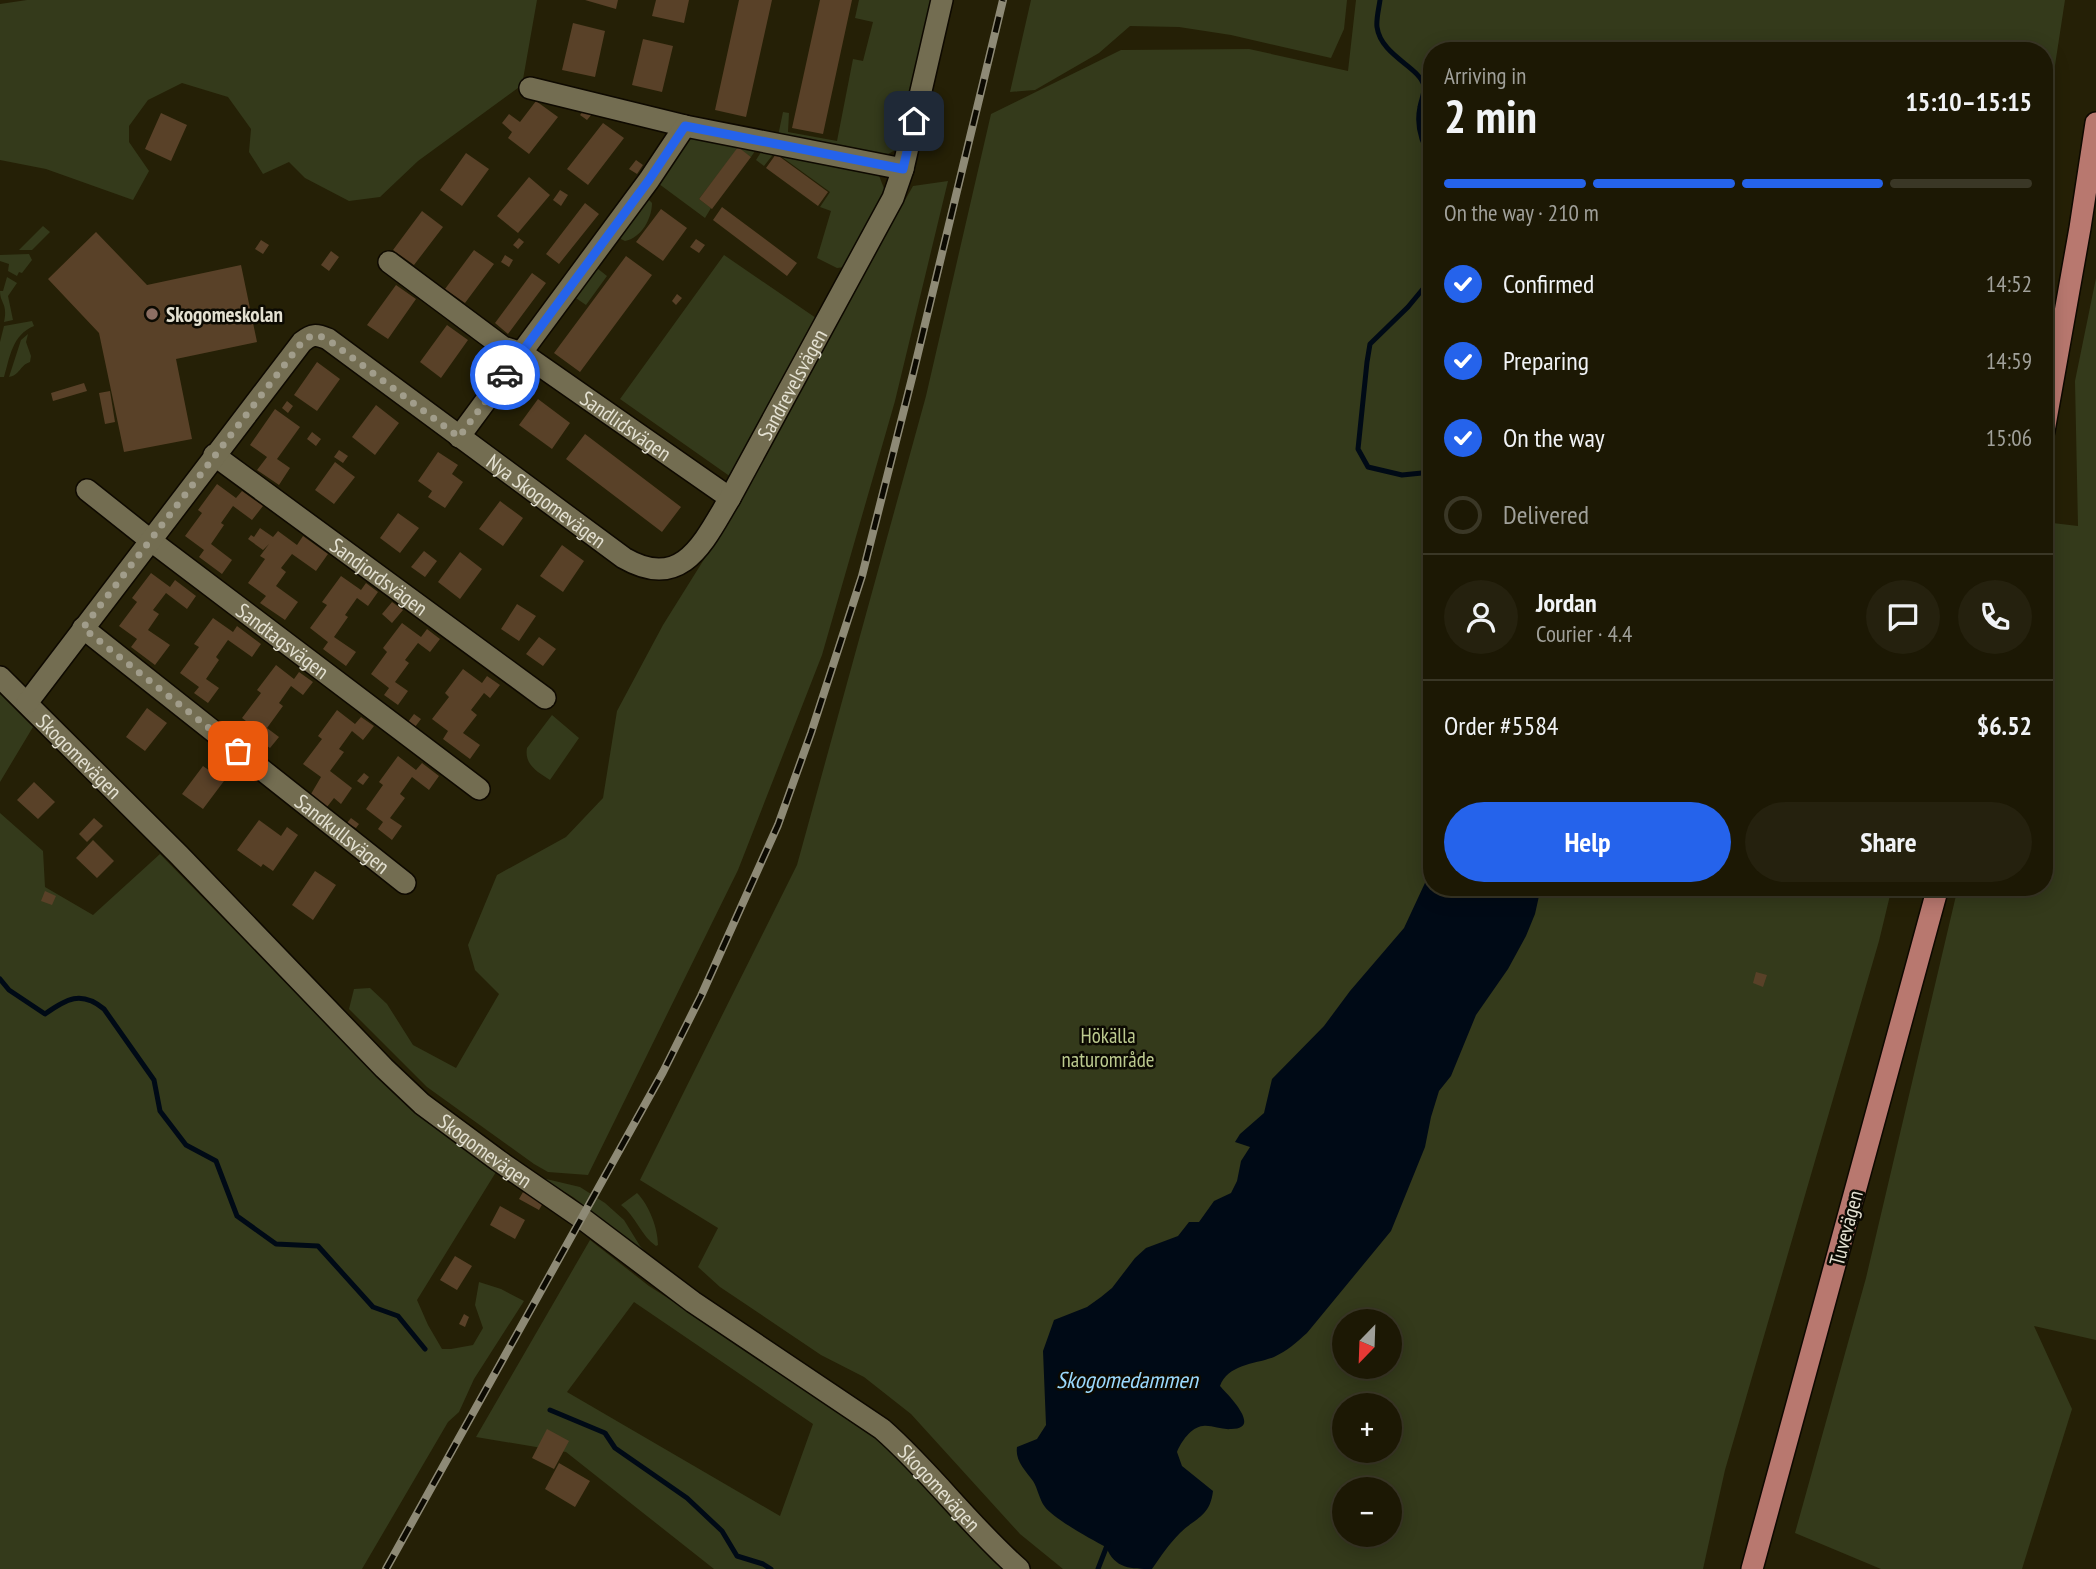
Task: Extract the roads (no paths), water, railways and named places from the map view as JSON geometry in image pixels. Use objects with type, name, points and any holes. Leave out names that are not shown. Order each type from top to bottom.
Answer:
[{"type":"main road","points":[[2053,381],[2096,123]]},
{"type":"main road","name":"Tuvevägen","points":[[1752,1569],[1936,896]]},
{"type":"street","name":"Sandrevelsvägen","points":[[651,569],[672,567],[693,555],[702,545],[893,198],[903,169],[942,0]]},
{"type":"street","points":[[530,88],[685,126],[903,169]]},
{"type":"street","points":[[459,437],[649,180],[685,126]]},
{"type":"street","name":"Sandlidsvägen","points":[[389,262],[503,347],[522,353],[730,498]]},
{"type":"street","name":"Nya Skogomevägen","points":[[27,703],[214,455],[310,335],[327,339],[624,558],[638,566],[651,569]]},
{"type":"street","name":"Sandjordsvägen","points":[[214,455],[545,698]]},
{"type":"street","name":"Sandtagsvägen","points":[[87,490],[479,789]]},
{"type":"street","name":"Sandkullsvägen","points":[[83,628],[405,883]]},
{"type":"street","name":"Skogomevägen","points":[[0,677],[188,863],[384,1068],[422,1104],[583,1219],[693,1302],[882,1429],[905,1449],[975,1527],[1019,1569]]},
{"type":"water","name":"Skogomedammen","points":[[1423,887],[1423,896],[1539,896],[1526,936],[1508,969],[1476,1015],[1451,1076],[1439,1091],[1425,1147],[1391,1231],[1307,1333],[1279,1355],[1236,1369],[1224,1379],[1220,1386],[1240,1411],[1244,1424],[1240,1428],[1231,1429],[1206,1426],[1194,1429],[1177,1452],[1182,1466],[1213,1491],[1209,1506],[1176,1537],[1152,1569],[1137,1569],[1119,1564],[1106,1547],[1049,1512],[1018,1457],[1017,1447],[1037,1439],[1046,1425],[1043,1351],[1054,1320],[1087,1307],[1101,1297],[1146,1248],[1178,1236],[1189,1222],[1199,1222],[1214,1201],[1231,1193],[1237,1181],[1241,1161],[1250,1147],[1235,1142],[1240,1134],[1264,1113],[1272,1079],[1324,1026],[1404,928]]},
{"type":"waterway","points":[[1380,0],[1377,24],[1380,37],[1385,46],[1416,73],[1423,84]]},
{"type":"waterway","points":[[1423,94],[1419,114],[1423,141]]},
{"type":"waterway","points":[[1423,289],[1370,344],[1358,449],[1368,467],[1402,475],[1423,473]]},
{"type":"waterway","points":[[0,979],[9,990],[45,1014],[60,1004],[81,998],[104,1009],[154,1080],[160,1111],[186,1145],[216,1161],[237,1216],[276,1244],[318,1246],[373,1307],[398,1316],[425,1349]]},
{"type":"waterway","points":[[550,1410],[605,1433],[615,1448],[687,1498],[722,1531],[737,1556],[771,1569]]},
{"type":"waterway","points":[[1098,1569],[1108,1543]]},
{"type":"railway","points":[[386,1569],[663,1072],[701,996],[778,825],[862,576],[1003,0]]},
{"type":"place","name":"Skogomeskolan","points":[[152,314]]},
{"type":"park label","name":"Hökälla naturområde","points":[[1108,1047]]}]
